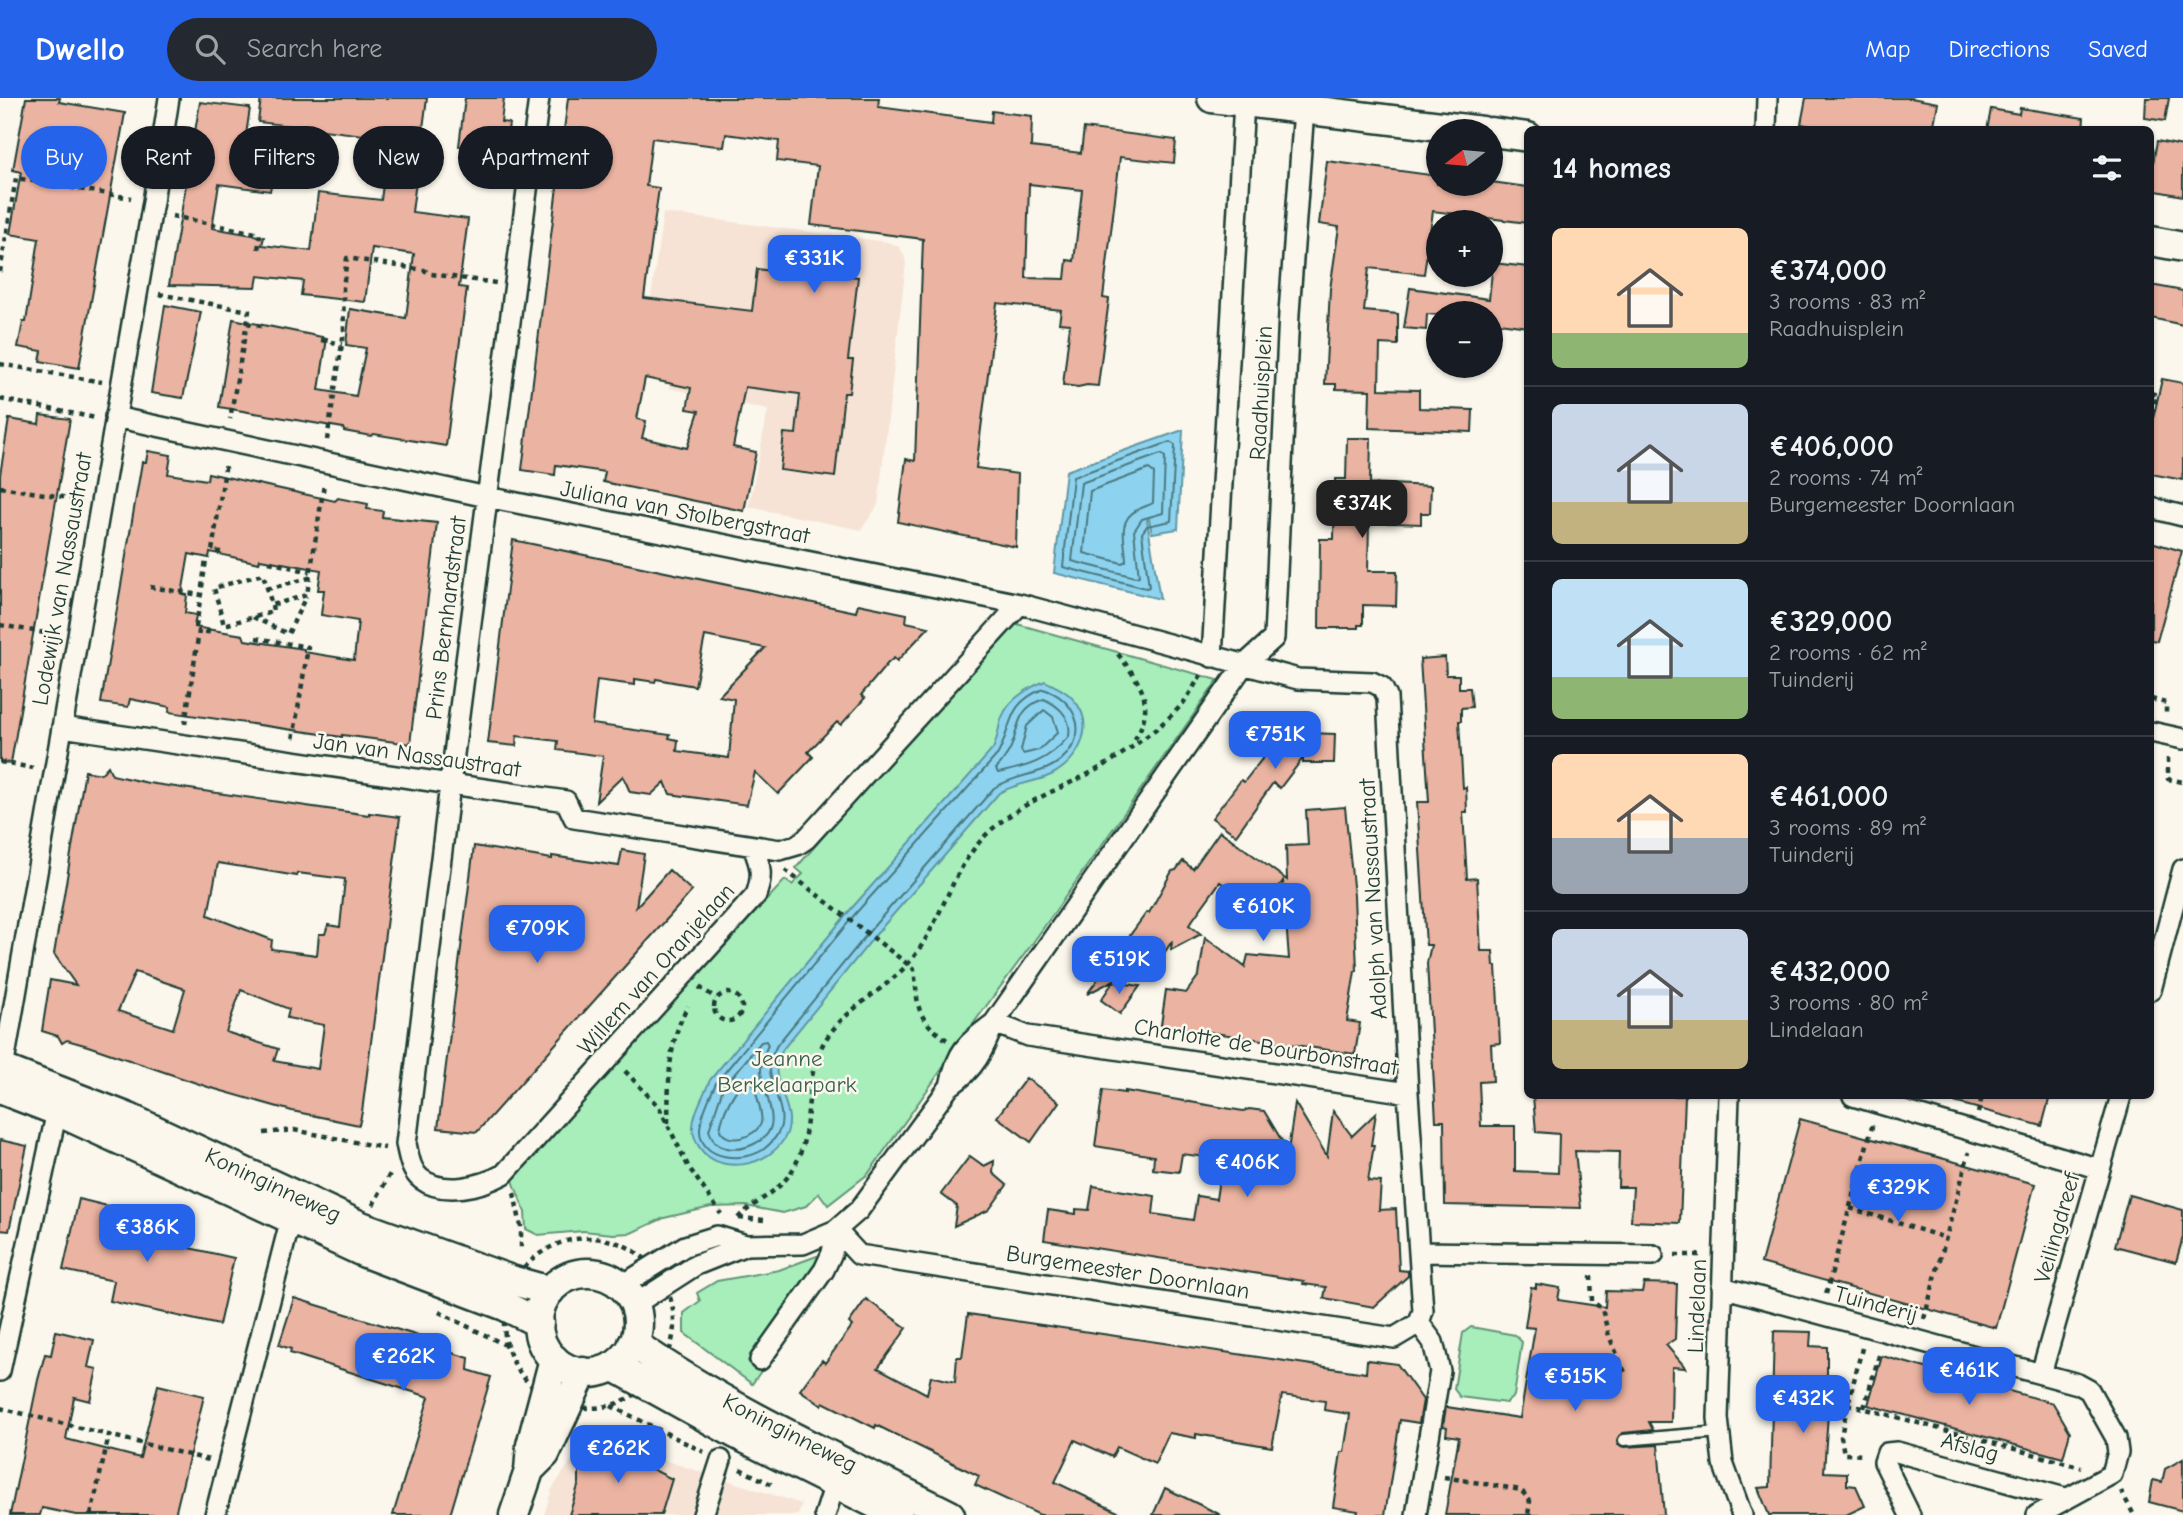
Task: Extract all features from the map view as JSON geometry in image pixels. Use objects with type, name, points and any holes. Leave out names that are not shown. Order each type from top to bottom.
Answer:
[{"type":"main road","points":[[1212,98],[1426,124]]},
{"type":"main road","points":[[1503,134],[1524,136]]},
{"type":"main road","points":[[2154,242],[2183,247]]},
{"type":"main road","name":"Koninginneweg","points":[[1,1075],[57,1111],[365,1253],[505,1306],[538,1323]]},
{"type":"main road","name":"Koninginneweg","points":[[1,1075],[129,1118],[361,1226],[550,1291]]},
{"type":"main road","points":[[589,1273],[606,1276],[628,1295],[638,1324],[634,1343],[625,1356],[613,1366],[583,1372],[567,1368],[554,1359],[542,1342],[538,1323],[542,1306],[550,1291],[572,1276],[589,1273]]},
{"type":"main road","name":"Koninginneweg","points":[[634,1343],[663,1364],[746,1413],[950,1515]]},
{"type":"main road","points":[[514,1515],[529,1471],[531,1445],[554,1359]]},
{"type":"main road","name":"Koninginneweg","points":[[613,1366],[736,1434],[898,1515]]},
{"type":"main road","points":[[529,1471],[545,1454],[583,1372]]},
{"type":"street","name":"Lodewijk van Nassaustraat","points":[[1,1075],[169,98]]},
{"type":"street","name":"Prins Bernhardstraat","points":[[504,1174],[489,1182],[461,1188],[440,1187],[421,1178],[410,1164],[406,1144],[539,98]]},
{"type":"street","points":[[1766,126],[1767,98]]},
{"type":"street","name":"Raadhuisplein","points":[[1212,657],[1244,102]]},
{"type":"street","name":"Raadhuisplein","points":[[1243,666],[1274,638],[1289,313],[1304,109]]},
{"type":"street","name":"Juliana van Stolbergstraat","points":[[115,419],[1020,604],[1243,666]]},
{"type":"street","points":[[2154,509],[2183,516]]},
{"type":"street","points":[[753,847],[780,850],[806,839],[1020,604]]},
{"type":"street","points":[[628,1295],[746,1245],[803,1244],[836,1230],[859,1210],[950,1086],[967,1075],[985,1050],[994,1023],[1243,666]]},
{"type":"street","name":"Adolph van Nassaustraat","points":[[1243,666],[1298,679],[1372,682],[1382,687],[1387,697],[1408,1093],[1423,1311],[1419,1323]]},
{"type":"street","name":"Jan van Nassaustraat","points":[[62,727],[566,801],[574,818],[723,840],[753,847]]},
{"type":"street","points":[[2154,733],[2183,739]]},
{"type":"street","name":"Willem van Oranjelaan","points":[[504,1174],[755,895],[762,875],[753,847]]},
{"type":"street","points":[[2154,964],[2183,869]]},
{"type":"street","points":[[950,1086],[954,1063],[962,1051],[969,1041],[994,1023]]},
{"type":"street","name":"Charlotte de Bourbonstraat","points":[[994,1023],[1028,1036],[1408,1093]]},
{"type":"street","name":"Lindelaan","points":[[1729,1099],[1718,1418],[1723,1463],[1742,1515]]},
{"type":"street","points":[[1866,1099],[2100,1168]]},
{"type":"street","name":"Veilingdreef","points":[[2041,1374],[2120,1099]]},
{"type":"street","points":[[0,1371],[3,1341],[57,1111]]},
{"type":"street","points":[[215,1515],[291,1217]]},
{"type":"street","points":[[760,1360],[824,1270],[832,1253],[836,1230]]},
{"type":"street","name":"Burgemeester Doornlaan","points":[[836,1230],[859,1255],[1394,1338],[1419,1323]]},
{"type":"street","points":[[1419,1252],[1653,1255]]},
{"type":"street","name":"Tuinderij","points":[[1722,1287],[2078,1384],[2089,1390],[2116,1438],[2118,1452],[2112,1474]]},
{"type":"street","points":[[1416,1515],[1440,1371],[1433,1342],[1419,1323]]},
{"type":"street","name":"Afslag","points":[[1885,1456],[1887,1453],[1897,1452],[2065,1498]]},
{"type":"street","points":[[1885,1456],[1884,1462],[1910,1515]]},
{"type":"street","points":[[703,1515],[721,1460]]},
{"type":"street","points":[[2037,1515],[2112,1474]]},
{"type":"street","points":[[825,1515],[835,1485]]},
{"type":"lane","points":[[1624,1440],[1720,1432]]},
{"type":"path","points":[[0,272],[16,178],[152,207],[260,234],[258,251]]},
{"type":"path","points":[[253,617],[288,634],[307,596],[342,344],[343,288],[347,258],[424,270],[431,274],[514,285]]},
{"type":"path","points":[[137,290],[249,311],[212,551],[221,552]]},
{"type":"path","points":[[247,323],[265,327]]},
{"type":"path","points":[[321,340],[342,344]]},
{"type":"path","points":[[0,364],[121,385]]},
{"type":"path","points":[[2154,394],[2158,395],[2154,408]]},
{"type":"path","points":[[0,399],[115,419]]},
{"type":"path","points":[[0,487],[100,503]]},
{"type":"path","points":[[196,627],[206,560]]},
{"type":"path","points":[[269,562],[310,572]]},
{"type":"path","points":[[263,574],[272,605],[273,612],[224,625],[214,588],[263,574]]},
{"type":"path","points":[[267,589],[309,578]]},
{"type":"path","points":[[150,587],[201,596]]},
{"type":"path","points":[[272,605],[307,596]]},
{"type":"path","points":[[0,625],[77,639]]},
{"type":"path","points":[[1096,625],[1137,679],[1143,693],[1146,712],[1143,726],[1130,746]]},
{"type":"path","points":[[181,745],[199,631],[215,633]]},
{"type":"path","points":[[256,638],[308,646],[290,762]]},
{"type":"path","points":[[738,1218],[752,1204],[776,1189],[792,1172],[801,1155],[812,1070],[823,1045],[846,1015],[907,965],[932,927],[960,867],[989,832],[1035,799],[1104,765],[1169,718],[1185,701],[1212,657]]},
{"type":"path","points":[[0,762],[54,773]]},
{"type":"path","points":[[753,847],[837,908],[914,969],[917,1009],[931,1028],[962,1051]]},
{"type":"path","points":[[694,995],[698,986]]},
{"type":"path","points":[[730,993],[739,998],[742,1008],[738,1018],[728,1022],[718,1018],[713,1008],[720,995],[730,993]]},
{"type":"path","points":[[667,1124],[668,1073],[672,1045],[689,1004]]},
{"type":"path","points":[[610,1056],[659,1107],[688,1166],[724,1220]]},
{"type":"path","points":[[1821,1314],[1879,1102]]},
{"type":"path","points":[[264,1133],[294,1130],[380,1148],[406,1144]]},
{"type":"path","points":[[1918,1341],[1974,1131]]},
{"type":"path","points":[[369,1212],[406,1144]]},
{"type":"path","points":[[504,1174],[515,1194],[521,1226],[521,1252]]},
{"type":"path","points":[[1850,1208],[1946,1238]]},
{"type":"path","points":[[1590,1254],[1592,1301],[1602,1309],[1609,1336],[1626,1375]]},
{"type":"path","points":[[1653,1255],[1723,1256]]},
{"type":"path","points":[[1877,1329],[1848,1404],[1841,1437],[1844,1454],[1885,1456]]},
{"type":"path","points":[[1864,1408],[1877,1329]]},
{"type":"path","points":[[507,1346],[518,1371],[528,1382]]},
{"type":"path","points":[[1848,1404],[2112,1474]]},
{"type":"path","points":[[0,1409],[227,1464]]},
{"type":"path","points":[[91,1515],[109,1435]]},
{"type":"path","points":[[1423,1473],[1521,1490],[1530,1501],[1528,1515]]},
{"type":"shaded area","points":[[663,213],[888,242],[899,247],[904,255],[906,263],[878,505],[861,530],[749,507],[768,410],[669,388],[671,367],[642,361]]},
{"type":"shaded area","points":[[588,1436],[802,1504],[798,1515],[544,1515],[552,1489]]},
{"type":"green space","name":"Jeanne Berkelaarpark","points":[[1010,622],[1218,680],[1032,944],[959,1043],[956,1042],[951,1049],[954,1052],[868,1174],[828,1205],[819,1193],[806,1206],[783,1213],[746,1206],[711,1207],[664,1218],[631,1233],[583,1231],[538,1235],[526,1229],[525,1212],[512,1178],[785,880],[792,885],[803,874],[796,868]]},
{"type":"green space","points":[[817,1256],[821,1261],[748,1361],[761,1371],[752,1384],[684,1333],[684,1313],[700,1301],[697,1293],[717,1281],[779,1270]]},
{"type":"green space","points":[[1471,1327],[1515,1335],[1522,1342],[1514,1396],[1506,1403],[1460,1397],[1454,1389],[1463,1333]]},
{"type":"water","points":[[1183,430],[1178,529],[1152,533],[1149,519],[1147,520],[1160,599],[1054,573],[1066,471]]},
{"type":"water","points":[[1045,681],[1067,693],[1080,709],[1084,731],[1077,751],[1051,775],[999,793],[878,932],[783,1049],[777,1062],[777,1073],[789,1124],[780,1145],[756,1161],[728,1164],[715,1161],[704,1153],[693,1132],[696,1111],[710,1080],[851,909],[993,749],[1002,717],[1009,705],[1026,691]]},
{"type":"building","points":[[26,98],[60,98],[59,102],[125,113],[79,368],[40,361],[42,351],[18,347],[23,322],[26,322],[39,239],[10,234],[21,172],[13,170]]},
{"type":"building","points":[[261,98],[427,98],[423,126],[353,126],[353,134],[339,132],[339,126],[291,126],[258,122]]},
{"type":"building","points":[[465,98],[504,98],[501,122],[509,123],[509,126],[462,126]]},
{"type":"building","points":[[568,98],[879,98],[878,107],[991,122],[992,111],[1032,116],[1031,147],[1081,153],[1084,128],[1176,140],[1174,163],[1120,157],[1103,298],[1109,299],[1098,386],[1063,385],[1070,324],[1059,323],[1061,310],[997,303],[976,468],[1018,474],[1016,547],[898,522],[906,459],[915,461],[923,239],[811,225],[818,166],[777,161],[779,141],[726,134],[724,147],[652,138],[646,186],[659,188],[644,298],[752,311],[757,269],[771,271],[772,267],[858,277],[848,360],[853,360],[849,393],[844,393],[835,477],[780,470],[784,433],[796,434],[800,394],[745,387],[733,447],[756,452],[744,511],[603,482],[605,472],[556,465],[555,475],[522,470],[557,189],[613,189],[613,126],[565,126]],"holes":[[[1029,184],[1082,190],[1074,261],[1067,260],[1065,279],[1026,278]],[[645,378],[691,388],[687,409],[699,411],[687,448],[642,438],[646,421],[637,419]]]},
{"type":"building","points":[[1806,98],[1911,98],[1938,103],[1934,126],[1801,124]]},
{"type":"building","points":[[2146,98],[2169,98],[2165,121],[2145,118]]},
{"type":"building","points":[[200,102],[250,108],[247,126],[229,126],[229,185],[219,184],[212,228],[264,237],[262,245],[311,251],[318,193],[381,200],[382,189],[415,189],[412,212],[468,219],[459,287],[467,288],[446,446],[374,434],[371,436],[344,431],[343,428],[219,407],[233,319],[327,338],[319,390],[356,396],[366,348],[346,345],[350,309],[406,318],[414,254],[372,248],[365,302],[301,295],[303,281],[258,276],[256,287],[169,285],[185,189],[215,189],[215,126],[196,126]]},
{"type":"building","points":[[2020,108],[2084,118],[2083,126],[1988,126],[1991,109],[2019,114]]},
{"type":"building","points":[[2157,141],[2183,146],[2183,196],[2154,191]]},
{"type":"building","points":[[1327,161],[1426,174],[1426,196],[1503,196],[1503,184],[1524,186],[1524,222],[1503,220],[1503,210],[1426,210],[1424,274],[1369,268],[1364,311],[1398,314],[1398,345],[1380,344],[1379,389],[1419,390],[1419,408],[1473,410],[1472,432],[1369,428],[1370,390],[1336,389],[1336,384],[1325,384],[1330,289],[1339,227],[1319,224]]},
{"type":"building","points":[[1503,264],[1524,267],[1524,326],[1503,324],[1503,301],[1426,301],[1426,330],[1404,328],[1410,288],[1489,299],[1490,287],[1503,287]]},
{"type":"building","points":[[2154,286],[2183,291],[2183,325],[2154,319]]},
{"type":"building","points":[[165,305],[201,312],[183,398],[151,393]]},
{"type":"building","points":[[2162,379],[2183,383],[2183,480],[2154,475],[2154,415]]},
{"type":"building","points":[[40,415],[70,419],[11,763],[0,762],[0,475],[9,419],[39,424]]},
{"type":"building","points":[[1347,438],[1371,438],[1370,483],[1431,486],[1430,513],[1421,513],[1421,524],[1369,522],[1368,571],[1397,571],[1396,606],[1363,605],[1363,625],[1358,625],[1358,628],[1319,628],[1320,539],[1334,539],[1335,479],[1346,479]]},
{"type":"building","points":[[148,451],[171,455],[168,474],[207,480],[208,473],[335,501],[338,498],[368,504],[367,509],[383,511],[382,517],[437,523],[410,744],[169,712],[170,707],[130,699],[128,707],[101,703],[142,462],[146,462]],"holes":[[[210,552],[259,563],[260,559],[321,570],[318,590],[324,590],[321,615],[358,621],[354,660],[245,640],[243,635],[194,627],[196,615],[185,613],[187,595],[182,594],[189,554],[209,558]]]},
{"type":"building","points":[[513,540],[856,612],[858,604],[907,614],[906,622],[929,627],[897,661],[894,658],[888,663],[861,695],[865,698],[841,725],[837,722],[808,752],[813,757],[778,794],[755,772],[747,805],[670,794],[665,782],[651,795],[630,792],[623,776],[596,802],[603,756],[557,750],[558,741],[517,736],[516,746],[488,743]],"holes":[[[705,636],[765,648],[719,696],[734,699],[729,758],[677,751],[678,740],[669,738],[670,735],[592,724],[597,680],[635,685],[635,679],[655,682],[656,679],[695,686]]]},
{"type":"building","points":[[2154,543],[2182,551],[2157,641],[2154,640]]},
{"type":"building","points":[[1445,657],[1446,675],[1459,675],[1459,688],[1470,688],[1472,707],[1461,708],[1459,721],[1463,788],[1466,787],[1467,812],[1463,812],[1467,879],[1477,878],[1481,951],[1493,951],[1500,1043],[1491,1044],[1493,1081],[1479,1082],[1481,1126],[1515,1126],[1515,1171],[1558,1173],[1559,1134],[1536,1132],[1533,1099],[1685,1099],[1680,1223],[1631,1221],[1633,1187],[1618,1187],[1619,1152],[1575,1151],[1581,1208],[1445,1205],[1444,1121],[1436,1121],[1427,963],[1431,945],[1426,945],[1417,802],[1429,802],[1420,659]]},
{"type":"building","points":[[1282,723],[1308,723],[1310,733],[1335,734],[1334,763],[1303,763],[1303,758],[1280,788],[1273,783],[1236,835],[1212,818],[1276,741],[1276,726],[1282,726]]},
{"type":"building","points":[[108,766],[112,775],[148,783],[369,815],[400,817],[359,1125],[292,1111],[208,1087],[88,1046],[67,1040],[62,1043],[58,1036],[42,1031],[50,980],[76,985],[54,954],[85,771],[101,774]],"holes":[[[218,863],[297,876],[297,873],[345,879],[340,927],[328,925],[325,934],[319,934],[317,955],[271,949],[272,940],[208,915]],[[135,972],[185,989],[173,1029],[118,1011]],[[241,990],[289,1009],[287,1018],[324,1025],[318,1069],[274,1061],[278,1049],[226,1032]]]},
{"type":"building","points":[[1345,807],[1354,896],[1357,971],[1347,1021],[1360,1023],[1355,1054],[1161,1025],[1166,990],[1186,993],[1199,975],[1205,937],[1245,967],[1248,955],[1289,959],[1283,881],[1262,912],[1220,882],[1189,925],[1201,934],[1171,950],[1172,941],[1163,955],[1087,994],[1147,912],[1149,913],[1172,871],[1183,861],[1193,869],[1220,831],[1287,880],[1286,846],[1308,845],[1306,810]]},
{"type":"building","points":[[474,846],[552,859],[552,856],[619,866],[622,850],[644,854],[636,907],[669,870],[692,891],[477,1132],[438,1128]]},
{"type":"building","points":[[1113,982],[1140,986],[1120,1014],[1101,1000]]},
{"type":"building","points":[[1026,1078],[1059,1102],[1031,1142],[997,1117]]},
{"type":"building","points":[[1103,1090],[1125,1091],[1243,1111],[1264,1111],[1288,1151],[1295,1103],[1327,1156],[1333,1111],[1352,1136],[1376,1113],[1368,1181],[1381,1182],[1379,1210],[1396,1209],[1399,1270],[1408,1271],[1408,1276],[1374,1307],[1324,1298],[1326,1287],[1303,1284],[1304,1281],[1044,1240],[1048,1210],[1076,1214],[1076,1209],[1089,1210],[1093,1186],[1155,1196],[1153,1214],[1193,1220],[1197,1196],[1216,1199],[1222,1159],[1182,1154],[1179,1172],[1153,1169],[1154,1156],[1095,1146]]},
{"type":"building","points":[[1954,1099],[2049,1099],[2042,1126],[1954,1102]]},
{"type":"building","points":[[1800,1119],[2035,1184],[1996,1328],[1761,1263]]},
{"type":"building","points":[[0,1140],[27,1146],[9,1231],[0,1230]]},
{"type":"building","points":[[970,1156],[984,1166],[994,1161],[993,1173],[1007,1185],[989,1210],[954,1226],[957,1206],[941,1194]]},
{"type":"building","points":[[2129,1195],[2183,1210],[2183,1237],[2176,1262],[2115,1246]]},
{"type":"building","points":[[79,1199],[148,1216],[147,1222],[171,1227],[167,1243],[234,1258],[219,1325],[110,1301],[114,1281],[63,1270]]},
{"type":"building","points":[[1644,1283],[1677,1284],[1675,1339],[1666,1345],[1686,1368],[1672,1367],[1671,1422],[1649,1422],[1653,1430],[1623,1433],[1617,1440],[1618,1445],[1624,1447],[1658,1445],[1664,1515],[1445,1515],[1459,1437],[1446,1435],[1447,1427],[1443,1426],[1446,1407],[1520,1418],[1535,1328],[1525,1327],[1531,1287],[1536,1288],[1536,1284],[1560,1288],[1558,1300],[1605,1307],[1606,1291],[1642,1292]]},
{"type":"building","points":[[294,1298],[448,1345],[446,1351],[469,1358],[468,1370],[491,1377],[450,1515],[393,1515],[429,1397],[290,1353],[291,1349],[279,1345]]},
{"type":"building","points":[[866,1299],[907,1328],[878,1368],[927,1394],[931,1376],[955,1382],[957,1357],[962,1357],[968,1314],[1366,1373],[1367,1360],[1397,1364],[1423,1400],[1419,1423],[1400,1420],[1385,1515],[1357,1515],[1358,1511],[1333,1507],[1350,1414],[1324,1410],[1325,1401],[1282,1395],[1272,1447],[1196,1434],[1196,1438],[1169,1433],[1155,1464],[1117,1447],[1112,1457],[1075,1440],[1055,1482],[1124,1515],[1040,1515],[975,1485],[979,1476],[876,1425],[875,1428],[823,1402],[821,1405],[800,1390],[822,1360],[825,1363],[852,1326],[849,1323]]},
{"type":"building","points":[[56,1331],[94,1340],[88,1367],[97,1369],[90,1401],[74,1397],[66,1439],[140,1458],[158,1385],[204,1396],[175,1515],[76,1515],[42,1508],[40,1515],[10,1515],[38,1380],[45,1354],[51,1355]]},
{"type":"building","points":[[1774,1331],[1811,1332],[1810,1346],[1827,1347],[1827,1384],[1830,1384],[1824,1472],[1847,1473],[1847,1485],[1856,1486],[1865,1506],[1846,1515],[1769,1515],[1758,1488],[1770,1487]]},
{"type":"building","points":[[1882,1356],[2053,1403],[2070,1432],[2063,1458],[1868,1405]]},
{"type":"building","points":[[607,1443],[624,1447],[638,1462],[672,1479],[661,1515],[569,1515],[583,1458],[594,1447]]},
{"type":"building","points":[[2183,1459],[2183,1511],[2149,1502],[2153,1480],[2162,1482],[2165,1469]]},
{"type":"building","points":[[1165,1488],[1221,1515],[1153,1515]]}]
